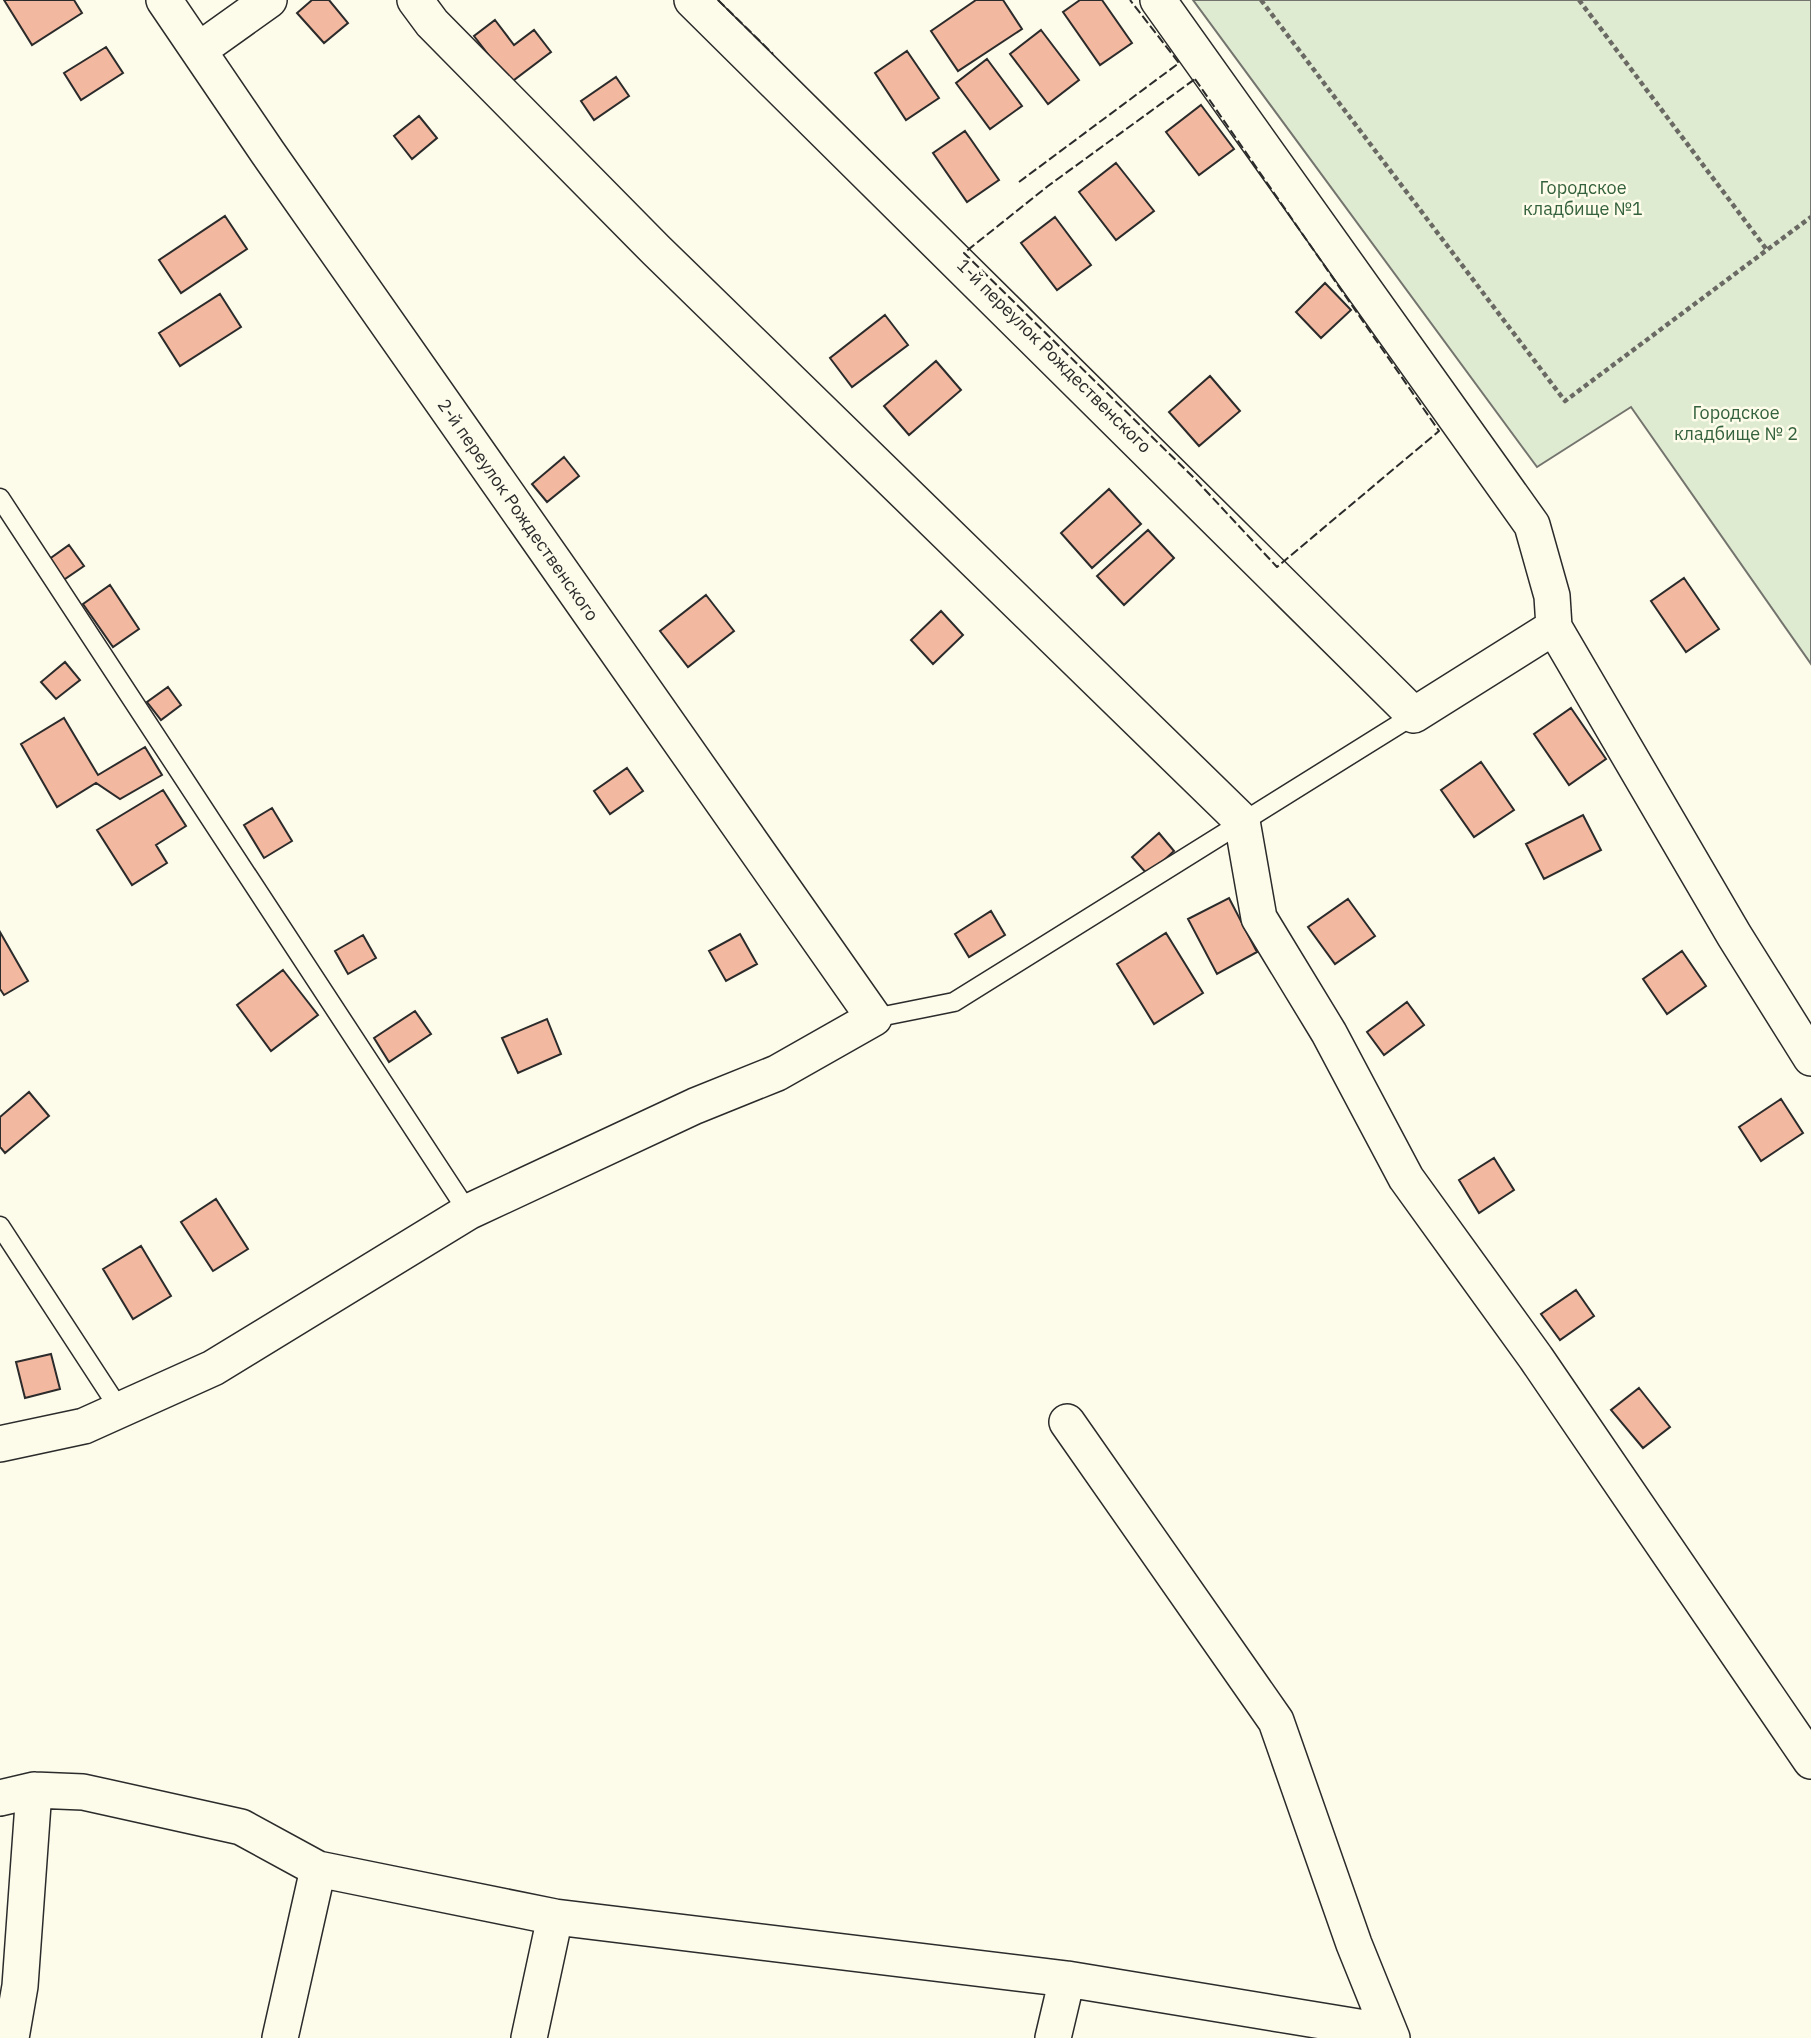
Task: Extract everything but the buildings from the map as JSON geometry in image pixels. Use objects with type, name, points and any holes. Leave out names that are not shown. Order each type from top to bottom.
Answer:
[{"type":"street","name":"2-й переулок Рождественского","points":[[164,0],[268,153],[874,1018]]},
{"type":"street","points":[[199,50],[269,0]]},
{"type":"street","points":[[415,0],[432,23],[656,250],[1242,821],[1259,918],[1329,1032],[1406,1178],[1536,1358],[1811,1761]]},
{"type":"street","name":"1-й переулок Рождественского","points":[[692,0],[1415,715]]},
{"type":"street","points":[[1158,0],[1532,526],[1552,596],[1554,627],[1734,935],[1811,1058]]},
{"type":"street","points":[[1415,715],[1554,627]]},
{"type":"street","points":[[0,1444],[84,1426],[214,1368],[468,1212],[695,1106],[777,1073],[874,1018]]},
{"type":"street","points":[[1067,1422],[1276,1721],[1354,1944],[1391,2035]]},
{"type":"street","points":[[0,1798],[34,1790],[83,1792],[241,1827],[318,1869],[555,1917],[1067,1979],[1391,2035]]},
{"type":"street","points":[[11,2038],[20,1986],[34,1790]]},
{"type":"street","points":[[280,2038],[318,1869]]},
{"type":"street","points":[[529,2038],[555,1917]]},
{"type":"street","points":[[1054,2038],[1067,1979]]},
{"type":"lane","points":[[0,498],[468,1212]]},
{"type":"lane","points":[[874,1018],[954,1002],[1415,715]]},
{"type":"lane","points":[[0,1226],[120,1410]]},
{"type":"path","points":[[1261,0],[1565,401],[1811,217]]},
{"type":"path","points":[[1580,0],[1767,250]]},
{"type":"green space","name":"Городское кладбище №1","points":[[1193,0],[1811,0],[1811,664],[1631,407],[1537,467]]},
{"type":"fence","points":[[718,0],[773,54]]},
{"type":"fence","points":[[1019,182],[1179,63],[1130,0]]},
{"type":"fence","points":[[1195,79],[1439,431],[1277,567],[1195,479],[964,253],[1048,186],[1195,79]]},
{"type":"park label","name":"Городское кладбище № 2","points":[[1736,423]]}]
